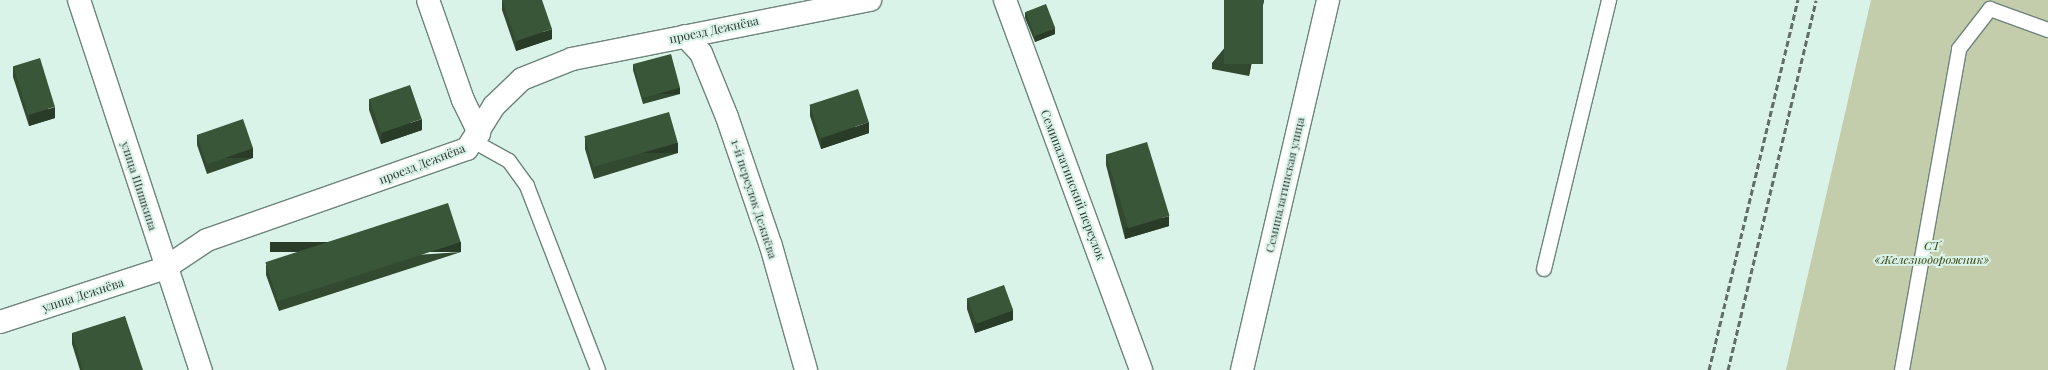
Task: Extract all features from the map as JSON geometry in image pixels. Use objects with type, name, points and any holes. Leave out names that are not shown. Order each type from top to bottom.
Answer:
[{"type":"street","name":"улица Шишкина","points":[[79,0],[165,268],[201,370]]},
{"type":"street","points":[[428,0],[476,137]]},
{"type":"street","name":"Семипалатинский переулок","points":[[1005,0],[1141,370]]},
{"type":"street","name":"Семипалатинская улица","points":[[1242,370],[1328,0]]},
{"type":"street","name":"проезд Дежнёва","points":[[165,268],[207,240],[467,149],[476,137],[494,106],[522,79],[572,59],[857,1]]},
{"type":"street","name":"1-й переулок Дежнёва","points":[[685,36],[701,54],[727,117],[771,246],[806,370]]},
{"type":"street","name":"улица Дежнёва","points":[[0,322],[165,268]]},
{"type":"lane","points":[[1544,269],[1609,0]]},
{"type":"lane","points":[[1902,370],[1959,49],[1990,9],[2048,30]]},
{"type":"lane","points":[[476,137],[509,161],[527,186],[598,370]]},
{"type":"green space","name":"СТ «Железнодорожник»","points":[[1871,0],[2048,0],[2048,370],[1786,370]]},
{"type":"building","points":[[502,0],[542,0],[552,29],[516,41]]},
{"type":"building","points":[[1224,0],[1263,0],[1263,64],[1224,64]]},
{"type":"building","points":[[1046,4],[1055,28],[1035,36],[1025,12]]},
{"type":"building","points":[[671,54],[680,88],[642,98],[633,64]]},
{"type":"building","points":[[40,58],[55,107],[28,115],[13,66]]},
{"type":"building","points":[[410,85],[422,119],[381,133],[369,99]]},
{"type":"building","points":[[858,89],[869,122],[820,138],[809,105]]},
{"type":"building","points":[[669,112],[678,143],[593,167],[584,136]]},
{"type":"building","points":[[243,119],[253,148],[207,164],[197,135]]},
{"type":"building","points":[[1147,142],[1170,216],[1128,228],[1106,155]]},
{"type":"building","points":[[448,203],[461,242],[278,301],[265,262]]},
{"type":"building","points":[[1004,285],[1013,310],[977,324],[967,298]]},
{"type":"building","points":[[125,316],[143,370],[83,370],[72,333]]},
{"type":"railway","points":[[1709,370],[1798,0]]},
{"type":"railway","points":[[1728,370],[1816,0]]}]
